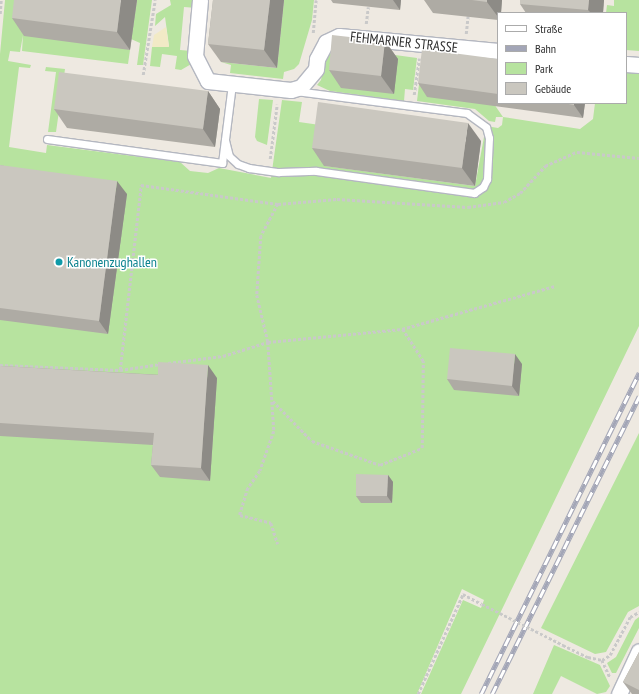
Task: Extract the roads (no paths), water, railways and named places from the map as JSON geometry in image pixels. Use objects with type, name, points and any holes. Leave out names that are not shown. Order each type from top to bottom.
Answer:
[{"type":"street","points":[[200,0],[195,56],[208,81],[284,93]]},
{"type":"street","name":"FEHMARNER STRASSE","points":[[284,93],[301,86],[312,75],[321,49],[326,42],[339,36],[497,51]]},
{"type":"street","points":[[627,64],[639,65]]},
{"type":"street","points":[[619,694],[639,651]]},
{"type":"lane","points":[[48,139],[222,163],[232,84]]},
{"type":"lane","points":[[225,140],[229,156],[238,164],[268,170],[316,171],[474,194],[483,187],[488,179],[489,138],[486,127],[467,113],[305,94],[284,93]]},
{"type":"railway","points":[[481,694],[639,373]]},
{"type":"railway","points":[[492,694],[639,396]]},
{"type":"place","name":"Kanonenzughallen","points":[[59,262]]}]
